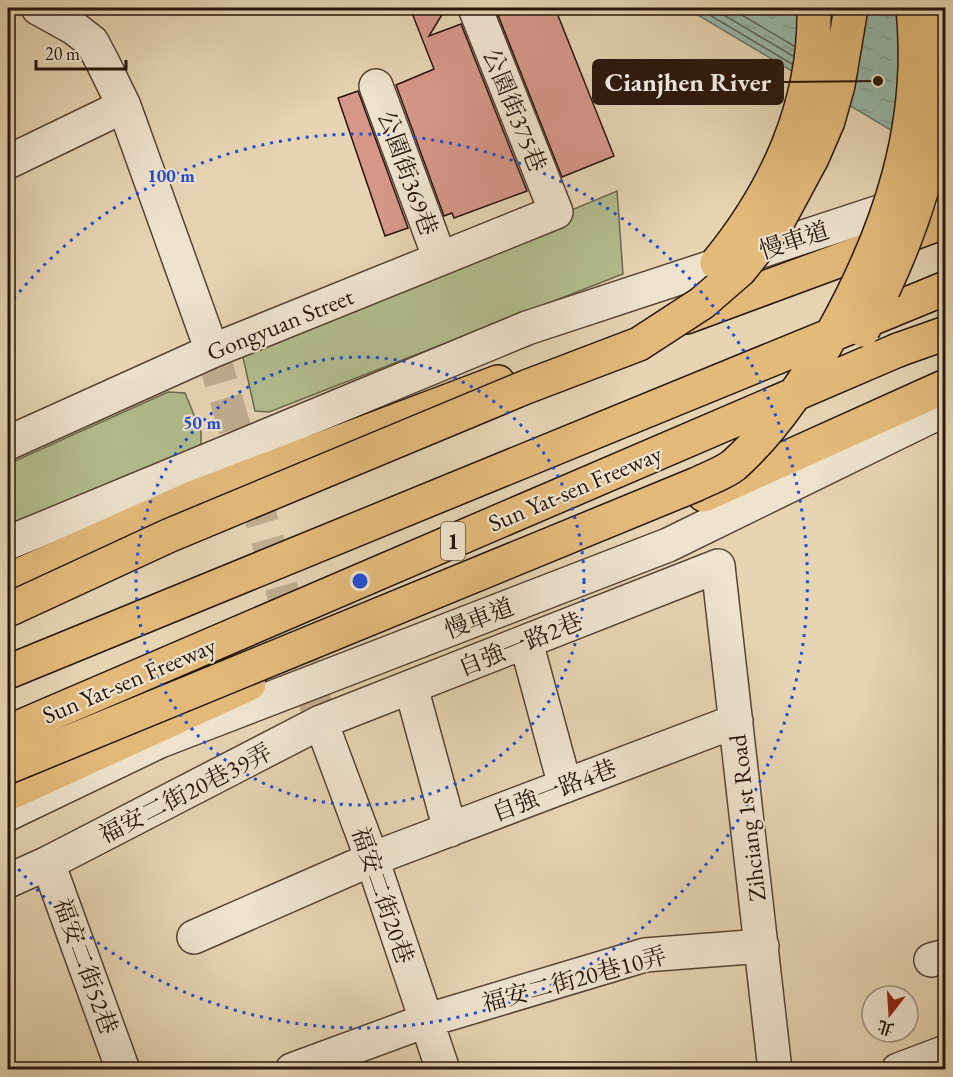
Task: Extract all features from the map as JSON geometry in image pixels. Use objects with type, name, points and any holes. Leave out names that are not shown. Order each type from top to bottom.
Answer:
[{"type":"highway","points":[[617,352],[671,311],[702,281],[735,242],[770,186],[798,124],[810,80],[814,8]]},
{"type":"highway","points":[[8,610],[168,536],[526,387],[639,344],[702,303],[740,270],[776,225],[812,158],[828,121],[838,85],[851,8]]},
{"type":"highway","points":[[733,466],[782,412],[805,382],[864,276],[882,231],[904,156],[912,111],[913,8]]},
{"type":"highway","points":[[8,767],[698,484],[733,466],[778,436],[816,396],[856,344],[878,302],[917,209],[930,167],[942,75],[944,8]]},
{"type":"highway","points":[[8,580],[192,498],[499,382],[700,312],[942,201]]},
{"type":"highway","name":"Sun Yat-sen Freeway","points":[[8,672],[945,288]]},
{"type":"highway","name":"Sun Yat-sen Freeway","points":[[8,732],[887,354],[945,333]]},
{"type":"highway","points":[[8,794],[326,649],[664,513],[945,386]]},
{"type":"street","name":"公園街375巷","points":[[475,8],[556,212]]},
{"type":"street","points":[[50,10],[92,42],[124,106],[212,351]]},
{"type":"street","name":"公園街369巷","points":[[376,86],[440,259]]},
{"type":"street","points":[[8,162],[124,106]]},
{"type":"street","name":"慢車道","points":[[8,543],[527,328],[942,201]]},
{"type":"street","name":"Gongyuan Street","points":[[8,443],[212,351],[556,212]]},
{"type":"street","name":"慢車道","points":[[8,814],[160,741],[668,545],[945,409]]},
{"type":"street","name":"自強一路2巷","points":[[321,723],[718,566]]},
{"type":"street","name":"Zihciang 1st Road","points":[[718,566],[775,1070]]},
{"type":"street","points":[[526,642],[565,786]]},
{"type":"street","points":[[411,687],[450,830]]},
{"type":"street","name":"自強一路4巷","points":[[194,937],[372,859],[736,721]]},
{"type":"street","name":"福安二街20巷","points":[[321,723],[372,859],[442,1070]]},
{"type":"street","name":"福安二街20巷39弄","points":[[8,881],[48,863],[321,723]]},
{"type":"street","name":"福安二街52巷","points":[[48,863],[123,1070]]},
{"type":"street","name":"福安二街20巷10弄","points":[[292,1070],[425,1021],[645,955],[762,946]]},
{"type":"street","points":[[898,1070],[945,1052]]},
{"type":"green space","points":[[617,191],[623,274],[269,412],[255,411],[242,353],[251,344]]},
{"type":"green space","points":[[168,392],[185,393],[201,432],[201,447],[8,529],[8,464]]},
{"type":"water","points":[[686,8],[945,8],[945,166],[933,155]]},
{"type":"building","points":[[410,8],[446,8],[429,36],[461,24],[527,191],[454,218],[452,213],[444,216],[396,85],[434,69]]},
{"type":"building","points":[[555,8],[614,156],[562,177],[496,10]]},
{"type":"building","points":[[358,91],[408,228],[385,236],[338,98]]},
{"type":"tunnel","points":[[212,351],[321,722]]},
{"type":"place","name":"Cianjhen River","points":[[878,81]]}]
